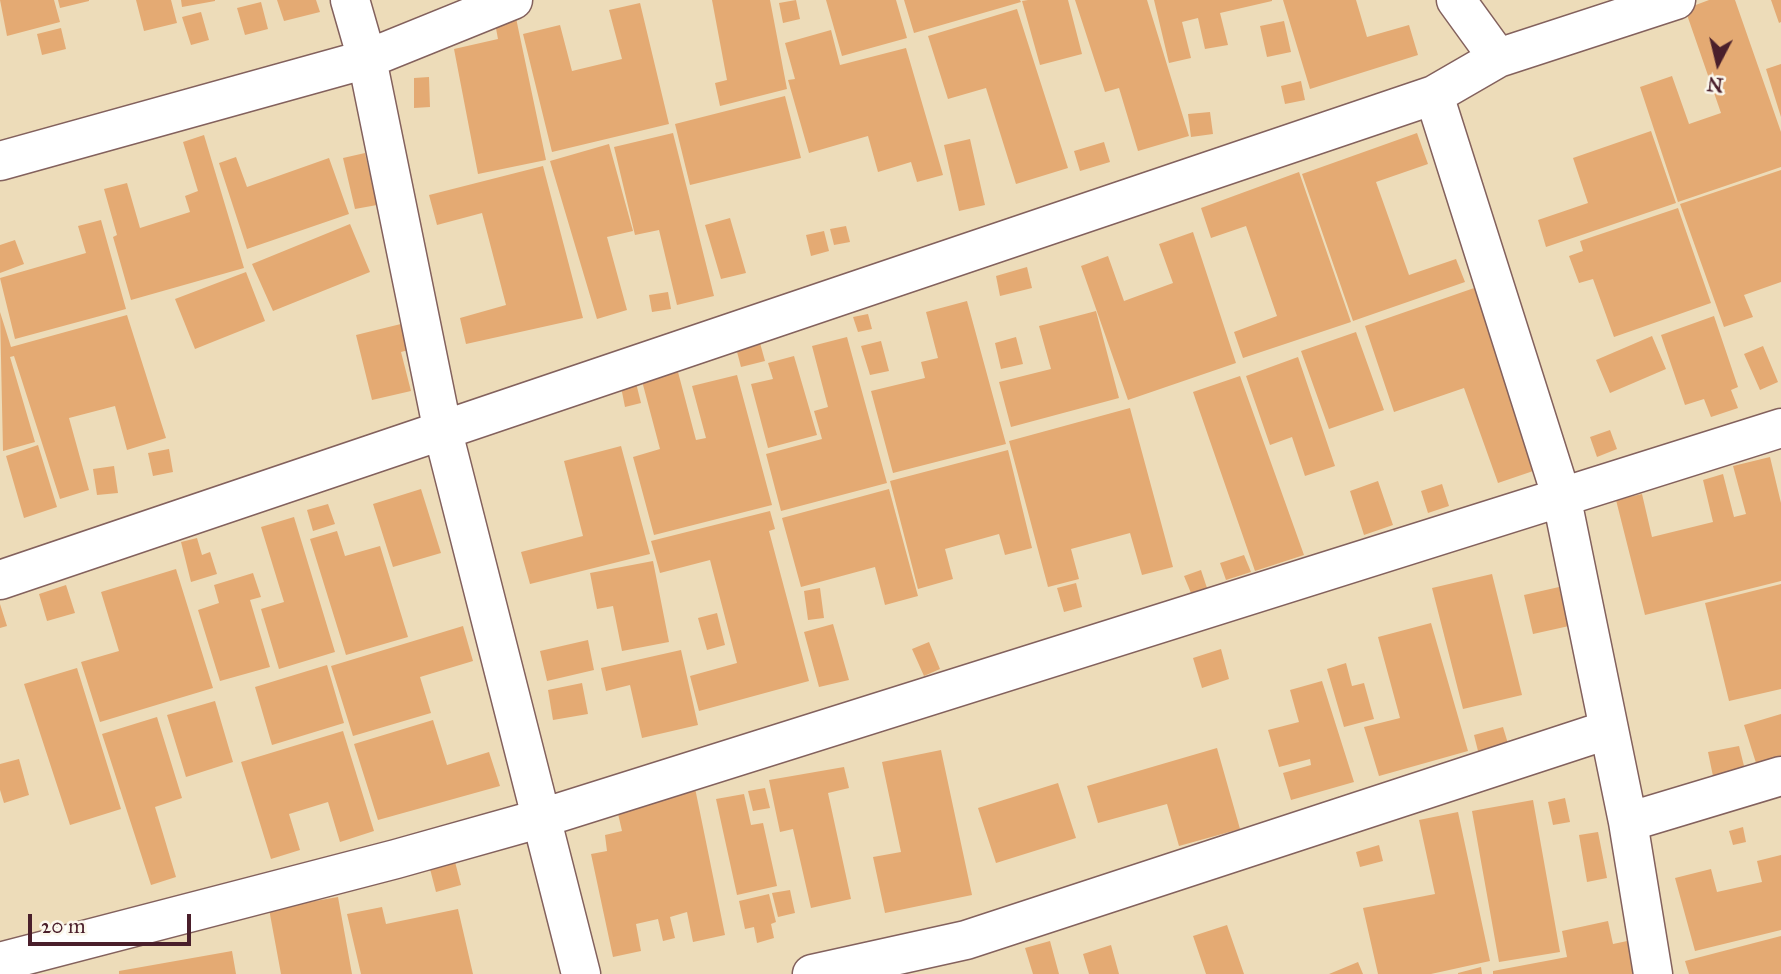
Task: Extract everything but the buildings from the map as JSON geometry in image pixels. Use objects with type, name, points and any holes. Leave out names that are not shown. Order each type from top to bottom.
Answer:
[{"type":"street","points":[[350,0],[367,59],[443,432],[581,974]]},
{"type":"street","points":[[0,161],[367,59],[513,0]]},
{"type":"street","points":[[1456,0],[1499,58]]},
{"type":"street","points":[[0,580],[1434,94],[1499,58],[1676,0]]},
{"type":"street","points":[[1434,94],[1561,495],[1607,730],[1628,821],[1653,974]]},
{"type":"street","points":[[0,962],[396,859],[542,818],[1561,495],[1781,428]]},
{"type":"street","points":[[812,974],[966,940],[1607,730]]},
{"type":"street","points":[[1628,821],[1781,776]]}]
